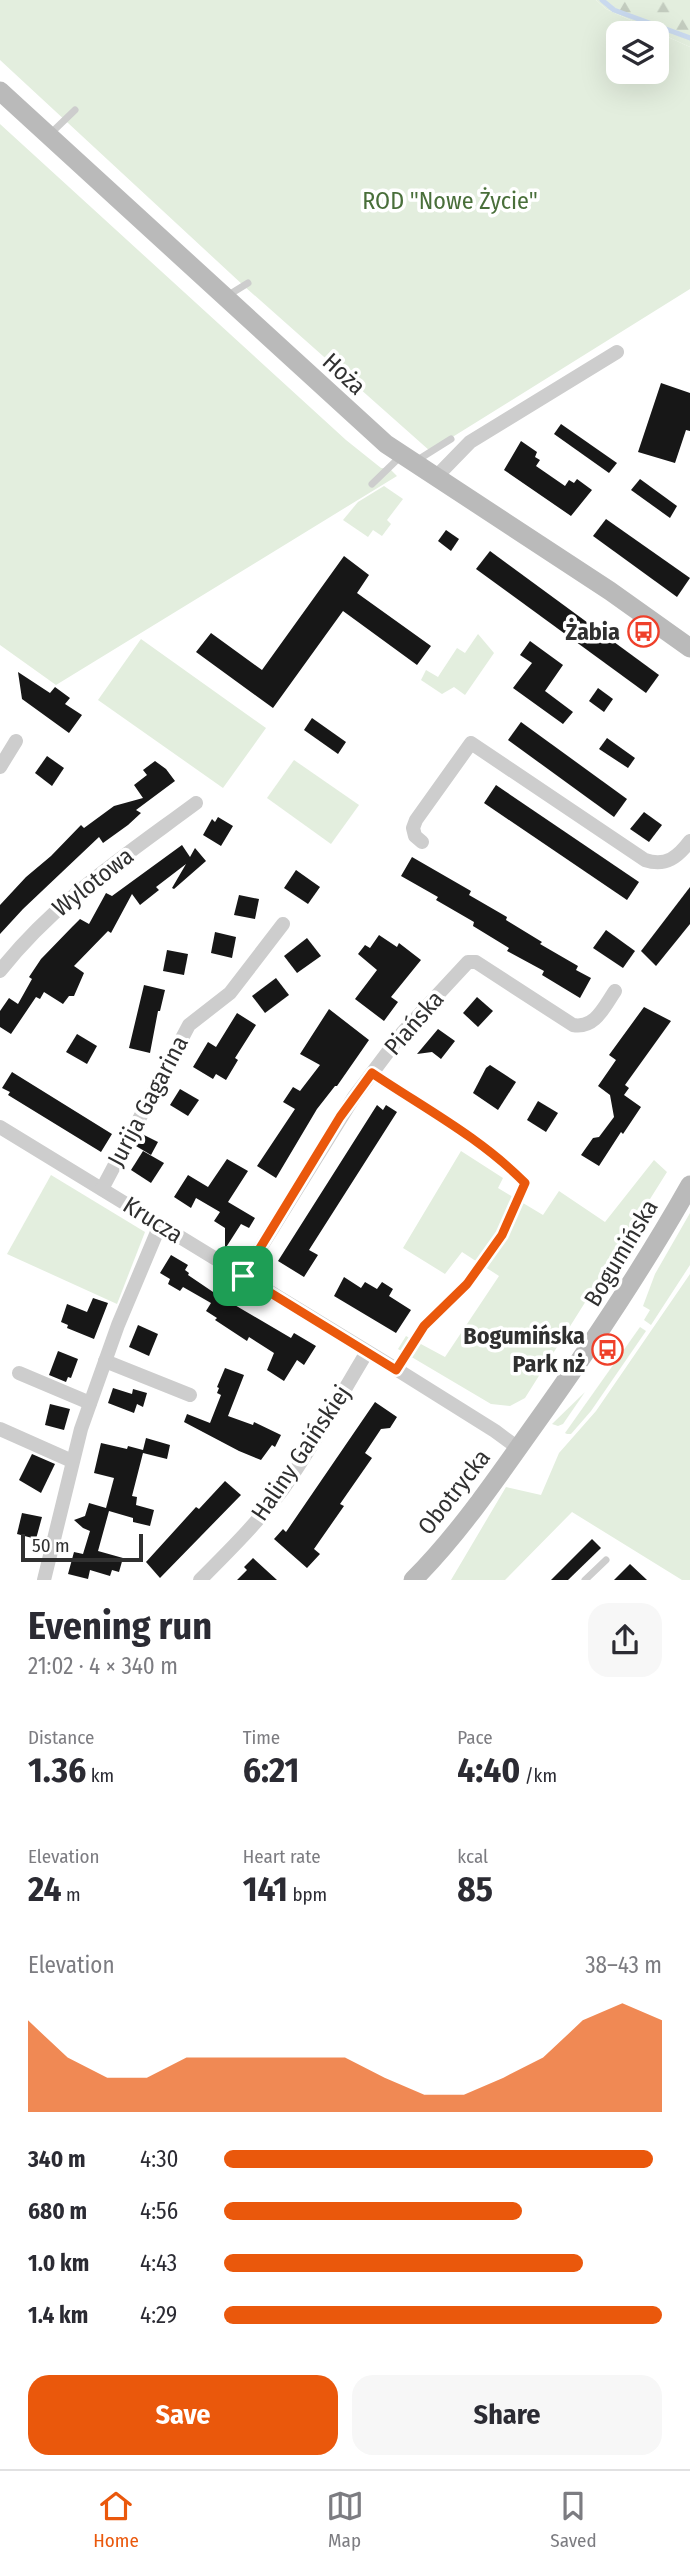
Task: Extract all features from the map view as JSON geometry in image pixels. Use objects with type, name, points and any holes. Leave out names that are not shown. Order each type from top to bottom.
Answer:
[{"type":"street","name":"Hoża","points":[[0,91],[360,423],[407,459],[595,580],[690,648]]},
{"type":"street","points":[[435,478],[459,451],[476,438],[617,352]]},
{"type":"street","points":[[0,767],[16,741]]},
{"type":"street","points":[[422,842],[415,836],[413,828],[416,820],[471,743],[642,859],[655,863],[670,861],[680,855],[690,841]]},
{"type":"street","name":"Wylotowa","points":[[0,971],[38,928],[78,890],[196,803]]},
{"type":"street","name":"Jurija Gagarina","points":[[102,1189],[189,1025],[230,992],[284,924]]},
{"type":"street","name":"Piańska","points":[[243,1276],[340,1117],[403,1032],[468,962],[476,962],[573,1025],[582,1027],[590,1023],[615,991]]},
{"type":"street","name":"Krucza","points":[[0,1128],[495,1431],[518,1448]]},
{"type":"street","name":"Bogumińska","points":[[518,1448],[615,1312],[690,1185]]},
{"type":"street","points":[[44,1580],[72,1461],[90,1403],[160,1225]]},
{"type":"street","name":"Haliny Gaińskiej","points":[[200,1580],[257,1521],[281,1490],[306,1454],[367,1352]]},
{"type":"street","points":[[105,1361],[190,1395]]},
{"type":"street","points":[[19,1373],[90,1403]]},
{"type":"street","points":[[0,1429],[72,1461]]},
{"type":"street","name":"Obotrycka","points":[[413,1580],[424,1572],[451,1539],[518,1448]]},
{"type":"lane","points":[[48,136],[75,110]]},
{"type":"lane","points":[[224,298],[248,283]]},
{"type":"lane","points":[[372,484],[407,459],[451,439]]},
{"type":"lane","points":[[372,1073],[475,1140],[525,1183],[502,1235],[467,1284],[424,1326],[396,1370]]},
{"type":"lane","points":[[585,1580],[606,1560]]},
{"type":"green space","name":"ROD \"Nowe Życie\"","points":[[0,0],[596,0],[606,9],[633,21],[606,21],[606,84],[669,84],[669,38],[690,47],[690,289],[430,451],[244,286],[0,60]]},
{"type":"green space","points":[[596,0],[690,0],[690,47],[669,38],[669,21],[633,21],[606,9]]},
{"type":"green space","points":[[0,124],[346,440],[381,468],[390,469],[397,476],[56,685],[0,645]]},
{"type":"green space","points":[[384,486],[403,499],[387,520],[391,524],[382,536],[373,530],[368,537],[343,520],[358,502]]},
{"type":"green space","points":[[478,634],[494,653],[465,695],[454,687],[442,694],[421,680],[426,670],[438,677],[457,648],[465,653]]},
{"type":"green space","points":[[141,639],[266,728],[223,788],[98,700]]},
{"type":"green space","points":[[294,760],[359,805],[331,844],[267,798]]},
{"type":"green space","points":[[461,1151],[503,1178],[498,1188],[543,1215],[559,1191],[605,1222],[654,1160],[667,1172],[525,1398],[510,1406],[491,1404],[398,1349],[406,1336],[445,1357],[499,1276],[462,1252],[445,1274],[403,1248]]},
{"type":"green space","points":[[51,1175],[145,1232],[117,1304],[7,1254]]},
{"type":"green space","points":[[690,1213],[690,1265],[651,1325],[644,1320],[650,1310],[643,1306],[655,1274]]},
{"type":"green space","points":[[690,1274],[690,1580],[682,1580],[572,1512],[505,1580],[451,1580],[506,1487],[541,1495],[559,1453],[596,1411]]},
{"type":"green space","points":[[640,1327],[646,1331],[591,1411],[571,1434],[565,1433]]},
{"type":"green space","points":[[585,1392],[563,1424],[552,1424]]},
{"type":"building","points":[[661,383],[690,393],[690,431],[686,430],[675,463],[638,452]]},
{"type":"building","points":[[561,424],[617,463],[609,473],[554,434]]},
{"type":"building","points":[[521,441],[537,452],[535,457],[540,460],[536,466],[565,486],[569,480],[574,483],[577,479],[592,490],[571,516],[504,470]]},
{"type":"building","points":[[640,479],[677,506],[670,518],[631,490]]},
{"type":"building","points":[[606,519],[690,578],[677,597],[593,536]]},
{"type":"building","points":[[446,530],[459,539],[451,551],[438,541]]},
{"type":"building","points":[[490,551],[659,675],[646,693],[476,569]]},
{"type":"building","points":[[344,556],[369,575],[357,593],[431,646],[417,665],[343,611],[273,708],[196,652],[211,633],[262,670]]},
{"type":"building","points":[[530,641],[563,665],[545,691],[573,712],[563,724],[513,688],[532,663],[520,655]]},
{"type":"building","points":[[18,672],[50,693],[55,687],[70,698],[65,704],[82,715],[69,733],[22,699]]},
{"type":"building","points":[[598,688],[613,699],[604,712],[589,701]]},
{"type":"building","points":[[312,718],[346,742],[338,754],[304,730]]},
{"type":"building","points":[[521,722],[627,799],[614,817],[508,740]]},
{"type":"building","points":[[607,738],[635,758],[628,768],[599,749]]},
{"type":"building","points":[[47,756],[64,768],[52,786],[35,773]]},
{"type":"building","points":[[155,761],[166,769],[175,781],[136,810],[141,813],[128,825],[103,843],[99,837],[0,934],[0,905],[81,825],[84,828],[114,806],[143,798],[134,785],[147,775],[143,770]]},
{"type":"building","points":[[496,785],[639,882],[627,900],[484,803]]},
{"type":"building","points":[[644,812],[662,825],[649,842],[630,829]]},
{"type":"building","points":[[218,817],[233,826],[221,846],[203,835],[212,819],[215,822]]},
{"type":"building","points":[[182,845],[190,857],[195,848],[206,861],[172,888],[186,864],[156,887],[159,890],[140,905],[132,894],[111,933],[108,931],[74,966],[84,973],[74,996],[69,996],[63,1004],[44,992],[40,999],[36,997],[11,1034],[0,1027],[0,1011],[9,998],[18,1004],[32,979],[29,977],[41,959],[80,919],[89,924],[106,893],[112,896]]},
{"type":"building","points":[[412,857],[471,891],[469,895],[507,917],[506,920],[542,942],[540,944],[578,966],[576,970],[591,978],[580,998],[542,975],[544,971],[507,951],[509,948],[473,926],[474,922],[436,900],[438,897],[401,876]]},
{"type":"building","points":[[296,870],[320,887],[308,904],[284,888]]},
{"type":"building","points":[[690,887],[690,924],[656,966],[641,951]]},
{"type":"building","points":[[239,895],[259,899],[255,919],[234,915]]},
{"type":"building","points":[[606,930],[635,951],[623,968],[593,948]]},
{"type":"building","points":[[215,932],[236,937],[232,958],[211,953]]},
{"type":"building","points":[[379,935],[397,947],[399,943],[421,960],[391,997],[398,1002],[384,1021],[355,999],[377,970],[358,954],[365,945],[370,948]]},
{"type":"building","points":[[307,938],[321,956],[297,973],[284,956]]},
{"type":"building","points":[[167,950],[188,954],[184,975],[163,971]]},
{"type":"building","points":[[276,978],[289,995],[265,1013],[252,996]]},
{"type":"building","points":[[144,985],[165,990],[150,1053],[129,1048]]},
{"type":"building","points":[[477,997],[493,1011],[478,1027],[463,1013]]},
{"type":"building","points":[[644,1007],[671,1021],[625,1085],[629,1088],[624,1095],[641,1107],[599,1166],[581,1155],[614,1117],[610,1095],[598,1086],[616,1060],[609,1055]]},
{"type":"building","points":[[329,1009],[369,1040],[337,1086],[317,1109],[276,1178],[257,1166],[295,1109],[283,1102],[293,1087],[300,1091],[320,1065],[300,1054]]},
{"type":"building","points":[[237,1013],[256,1025],[235,1058],[238,1060],[226,1080],[216,1074],[213,1079],[193,1067],[208,1042],[216,1047]]},
{"type":"building","points":[[438,1029],[455,1041],[441,1059],[432,1052],[417,1054]]},
{"type":"building","points":[[77,1034],[97,1046],[87,1064],[66,1052]]},
{"type":"building","points":[[490,1065],[516,1082],[498,1110],[473,1093]]},
{"type":"building","points":[[12,1072],[112,1134],[101,1152],[8,1095],[10,1092],[2,1088]]},
{"type":"building","points":[[180,1089],[199,1100],[188,1116],[170,1105]]},
{"type":"building","points":[[538,1101],[558,1113],[546,1132],[527,1120]]},
{"type":"building","points":[[377,1105],[383,1110],[386,1105],[397,1112],[309,1250],[318,1255],[304,1277],[278,1261]]},
{"type":"building","points":[[142,1134],[158,1142],[151,1155],[136,1146]]},
{"type":"building","points":[[143,1151],[164,1163],[151,1183],[131,1170]]},
{"type":"building","points":[[227,1159],[248,1171],[228,1202],[255,1218],[249,1228],[241,1224],[225,1249],[225,1228],[214,1221],[220,1212],[196,1198],[191,1208],[174,1197],[188,1175],[208,1187]]},
{"type":"building","points":[[171,1255],[188,1265],[185,1270],[188,1275],[216,1294],[291,1338],[294,1333],[316,1346],[304,1365],[297,1360],[284,1381],[267,1370],[274,1353],[249,1337],[247,1341],[215,1320],[217,1318],[206,1311],[211,1303],[183,1287],[180,1291],[168,1284],[170,1279],[160,1273]]},
{"type":"building","points":[[344,1277],[361,1288],[365,1282],[377,1289],[382,1282],[393,1289],[389,1296],[411,1310],[396,1333],[334,1296]]},
{"type":"building","points":[[93,1298],[108,1303],[94,1339],[67,1328],[68,1325],[61,1322],[67,1304],[87,1312]]},
{"type":"building","points":[[138,1325],[158,1334],[149,1356],[129,1347]]},
{"type":"building","points":[[58,1351],[78,1359],[71,1378],[68,1377],[66,1382],[49,1375]]},
{"type":"building","points":[[225,1368],[244,1375],[228,1416],[253,1425],[254,1422],[281,1435],[275,1447],[272,1445],[261,1460],[184,1422],[187,1414],[210,1423],[221,1395],[217,1393],[217,1387]]},
{"type":"building","points":[[113,1388],[132,1394],[133,1389],[147,1393],[143,1407],[137,1404],[134,1413],[108,1403]]},
{"type":"building","points":[[375,1402],[397,1417],[390,1428],[381,1429],[365,1453],[372,1458],[340,1504],[344,1506],[314,1549],[320,1554],[307,1568],[274,1539],[283,1529],[286,1532]]},
{"type":"building","points":[[50,1404],[70,1409],[64,1430],[45,1425]]},
{"type":"building","points":[[146,1438],[170,1445],[167,1459],[143,1453],[132,1496],[137,1497],[136,1505],[154,1510],[150,1526],[109,1511],[98,1551],[123,1558],[119,1572],[112,1570],[110,1576],[90,1570],[88,1579],[68,1574],[74,1552],[83,1554],[90,1531],[74,1520],[85,1516],[89,1503],[106,1508],[114,1478],[94,1473],[101,1443],[143,1450]]},
{"type":"building","points":[[32,1454],[55,1464],[41,1493],[19,1480]]},
{"type":"building","points":[[225,1481],[241,1495],[160,1578],[146,1562],[196,1507],[199,1509]]},
{"type":"building","points":[[22,1513],[42,1517],[36,1539],[17,1534]]},
{"type":"building","points":[[592,1539],[601,1548],[568,1580],[551,1580]]},
{"type":"building","points":[[253,1558],[277,1580],[237,1580],[247,1570],[244,1567]]},
{"type":"building","points":[[630,1564],[647,1580],[614,1580]]},
{"type":"waterway","points":[[602,0],[614,10],[690,38]]},
{"type":"place","name":"Żabia","points":[[643,632]]},
{"type":"place","name":"Bogumińska Park nż","points":[[608,1350]]},
{"type":"route","points":[[372,1073],[475,1140],[525,1183],[502,1235],[467,1284],[424,1326],[396,1370],[243,1276],[340,1117],[372,1073]]}]
